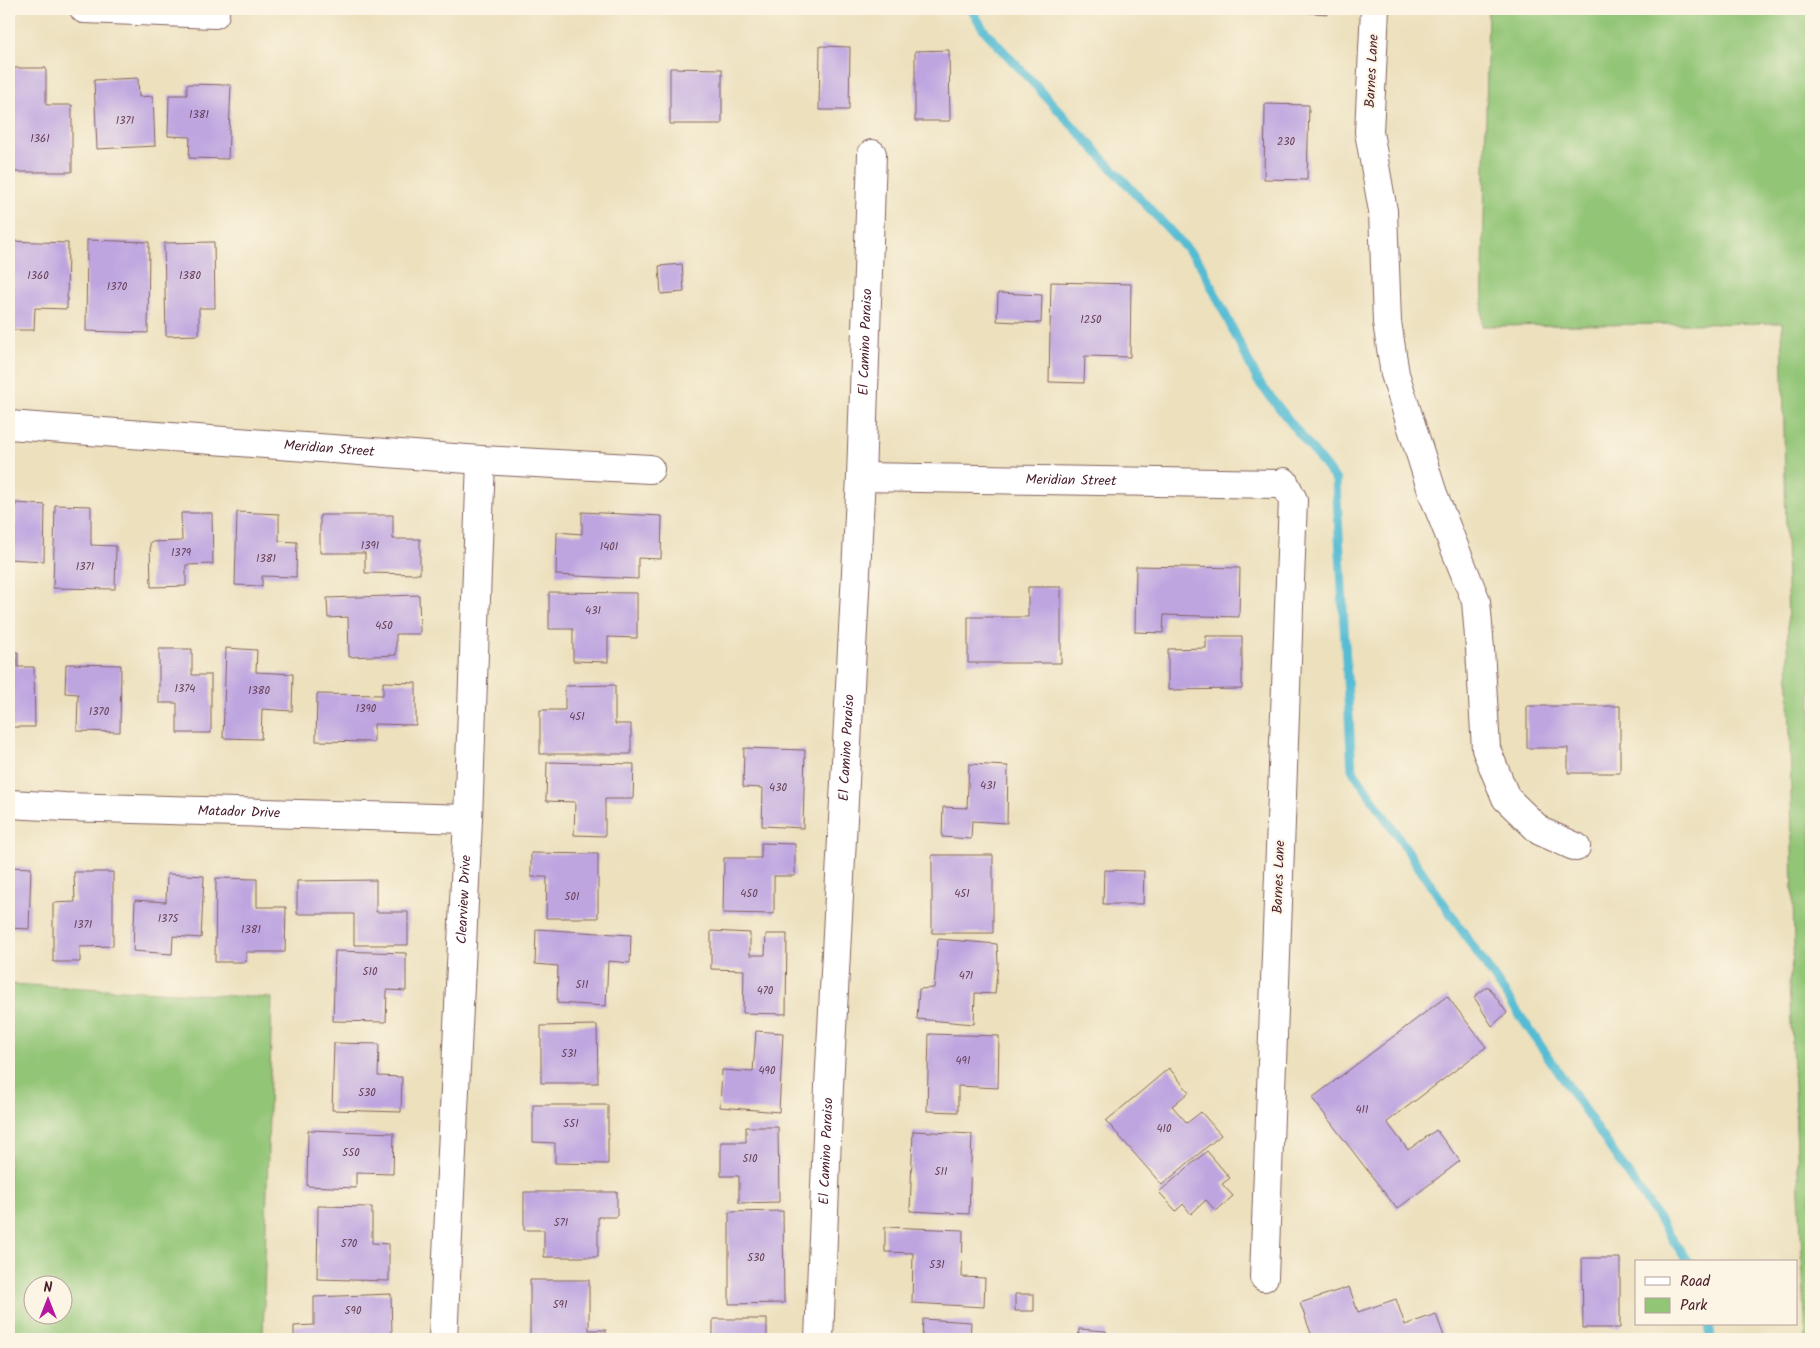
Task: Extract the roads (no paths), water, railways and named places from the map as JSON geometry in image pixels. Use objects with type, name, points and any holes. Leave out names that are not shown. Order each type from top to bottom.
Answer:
[{"type":"street","points":[[84,9],[215,14]]},
{"type":"street","name":"Barnes Lane","points":[[1375,9],[1369,132],[1382,211],[1387,322],[1395,374],[1433,494],[1476,601],[1486,750],[1506,798],[1540,831],[1576,848]]},
{"type":"street","name":"El Camino Paraiso","points":[[819,1339],[829,1086],[862,477],[872,154]]},
{"type":"street","name":"Meridian Street","points":[[9,425],[481,460],[650,469]]},
{"type":"street","name":"Clearview Drive","points":[[443,1339],[468,819],[481,460]]},
{"type":"street","name":"Meridian Street","points":[[862,477],[1281,484]]},
{"type":"street","name":"Barnes Lane","points":[[1264,1277],[1294,500],[1284,482],[1281,484]]},
{"type":"street","name":"Matador Drive","points":[[9,804],[65,808],[468,819]]},
{"type":"waterway","points":[[971,9],[984,30],[1200,263],[1258,381],[1336,480],[1352,769],[1687,1260]]},
{"type":"waterway","points":[[1709,1326],[1711,1339]]}]
